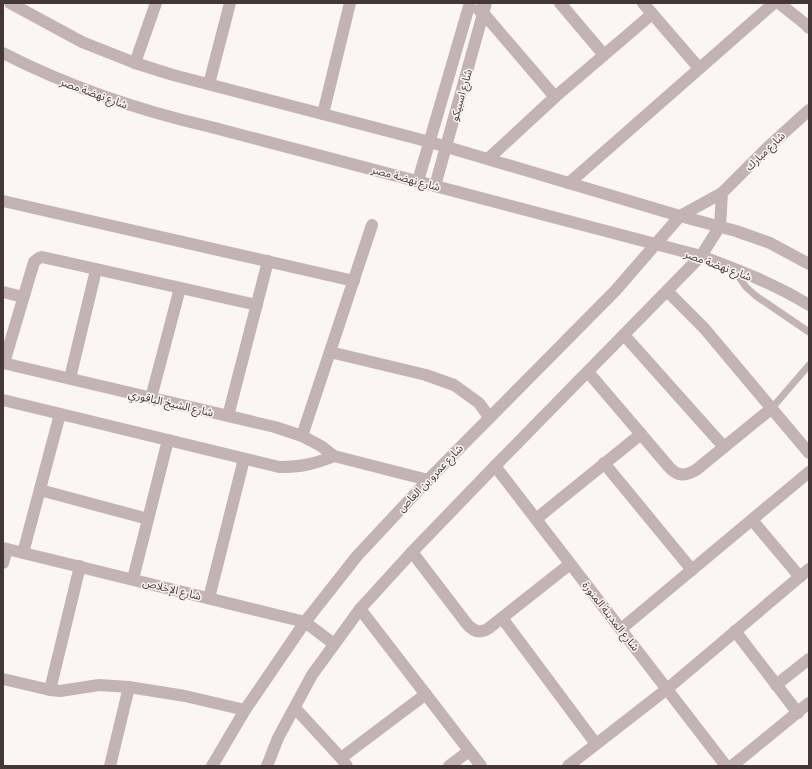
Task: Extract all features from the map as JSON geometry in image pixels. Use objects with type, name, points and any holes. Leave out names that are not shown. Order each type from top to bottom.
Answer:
[{"type":"street","points":[[10,3],[82,42],[135,63],[173,75],[430,142],[680,216],[747,234],[770,243],[809,264]]},
{"type":"street","points":[[135,63],[156,3]]},
{"type":"street","points":[[209,84],[230,3]]},
{"type":"street","points":[[323,114],[350,3]]},
{"type":"street","points":[[470,3],[485,9],[555,97]]},
{"type":"street","name":"شارع اسبيكو","points":[[418,182],[470,3]]},
{"type":"street","points":[[560,3],[604,55]]},
{"type":"street","points":[[643,3],[699,68]]},
{"type":"street","points":[[569,183],[774,3]]},
{"type":"street","points":[[779,3],[804,22],[809,28]]},
{"type":"street","name":"شارع اسبيكو","points":[[435,186],[485,9]]},
{"type":"street","points":[[488,159],[555,97],[652,14]]},
{"type":"street","name":"شارع نهضة مصر","points":[[3,53],[31,68],[68,84],[119,103],[701,256],[788,292],[809,305]]},
{"type":"street","name":"شارع مبارك","points":[[680,216],[722,193],[766,149],[809,110]]},
{"type":"street","points":[[267,766],[278,738],[312,675],[360,609],[412,552],[495,466],[701,256],[720,226],[722,193]]},
{"type":"street","points":[[3,201],[354,280]]},
{"type":"street","name":"شارع عمرو بن العاص","points":[[212,766],[246,710],[305,622],[357,556],[489,417],[616,290],[680,216]]},
{"type":"street","points":[[302,436],[372,225]]},
{"type":"street","points":[[3,363],[34,262],[38,258],[45,257],[96,270],[257,305]]},
{"type":"street","points":[[228,416],[268,261]]},
{"type":"street","points":[[70,378],[96,270]]},
{"type":"street","points":[[151,398],[180,288]]},
{"type":"street","points":[[667,291],[704,328],[809,453]]},
{"type":"street","points":[[3,292],[23,297]]},
{"type":"street","points":[[624,335],[724,447]]},
{"type":"street","points":[[330,352],[426,375],[454,385],[479,402],[489,417]]},
{"type":"street","name":"شارع الشيخ الباقوري","points":[[3,363],[275,427],[302,436],[321,446],[334,456],[428,480]]},
{"type":"street","points":[[588,372],[674,472],[680,475],[691,473],[772,408]]},
{"type":"street","points":[[3,402],[60,414],[279,467],[298,467],[317,464],[334,456]]},
{"type":"street","points":[[23,553],[60,414]]},
{"type":"street","points":[[536,519],[641,434]]},
{"type":"street","points":[[133,579],[168,440]]},
{"type":"street","points":[[209,598],[244,459]]},
{"type":"street","points":[[604,463],[692,570]]},
{"type":"street","name":"شارع المدينة المنورة","points":[[495,466],[726,766]]},
{"type":"street","points":[[621,629],[809,472]]},
{"type":"street","points":[[40,490],[148,519]]},
{"type":"street","points":[[568,766],[667,689],[804,573],[752,520]]},
{"type":"street","points":[[3,563],[5,548]]},
{"type":"street","name":"شارع الإخلاص","points":[[5,548],[305,622],[334,644]]},
{"type":"street","points":[[412,552],[470,628],[479,632],[484,631],[502,618],[570,564]]},
{"type":"street","points":[[50,690],[80,566]]},
{"type":"street","points":[[360,609],[481,766]]},
{"type":"street","points":[[502,618],[596,744]]},
{"type":"street","points":[[735,632],[798,712]]},
{"type":"street","points":[[776,685],[809,659]]},
{"type":"street","points":[[3,679],[60,691],[99,685],[129,687],[185,696],[246,710]]},
{"type":"street","points":[[110,766],[129,687]]},
{"type":"street","points":[[295,708],[344,762],[426,694]]},
{"type":"street","points":[[732,766],[809,703]]},
{"type":"street","points":[[449,766],[469,751]]},
{"type":"lane","points":[[730,267],[746,287],[756,296],[809,332]]},
{"type":"lane","points":[[772,408],[809,365]]}]
